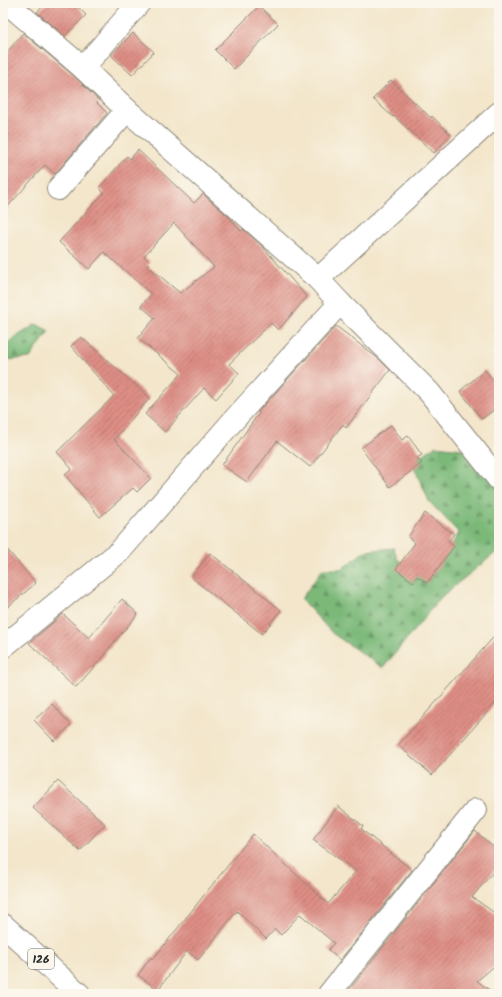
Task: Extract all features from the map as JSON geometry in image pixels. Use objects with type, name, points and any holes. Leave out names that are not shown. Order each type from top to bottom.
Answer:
[{"type":"main road","points":[[83,68],[139,3]]},
{"type":"main road","points":[[6,6],[83,68],[127,110],[318,279],[340,304],[429,392],[499,480]]},
{"type":"main road","points":[[58,189],[127,110]]},
{"type":"main road","points":[[318,279],[499,113]]},
{"type":"main road","points":[[3,647],[120,551],[231,423],[340,304]]},
{"type":"main road","points":[[329,994],[476,810]]},
{"type":"main road","name":"126","points":[[3,925],[79,994]]},
{"type":"green space","points":[[3,310],[7,312],[4,345],[36,324],[49,331],[30,358],[3,360]]},
{"type":"green space","points":[[435,446],[462,449],[499,480],[499,550],[442,596],[383,668],[332,633],[301,599],[323,569],[342,569],[365,551],[394,548],[397,559],[429,581],[459,533],[429,501],[412,463]]},
{"type":"building","points":[[47,3],[74,3],[86,15],[65,36],[37,12]]},
{"type":"building","points":[[259,6],[278,24],[234,69],[215,50]]},
{"type":"building","points":[[23,33],[75,77],[99,101],[97,103],[107,113],[55,174],[45,165],[3,212],[3,57]]},
{"type":"building","points":[[133,33],[154,52],[132,75],[111,55]]},
{"type":"building","points":[[391,80],[451,135],[434,153],[373,99]]},
{"type":"building","points":[[138,150],[194,203],[203,194],[228,216],[241,231],[243,229],[263,247],[307,297],[278,330],[271,323],[229,364],[239,373],[216,399],[204,388],[165,432],[145,414],[181,374],[138,338],[155,318],[141,306],[151,294],[104,252],[89,269],[59,242],[104,193],[99,188],[127,156],[130,159]],"holes":[[[174,223],[214,267],[180,293],[147,265],[150,262],[144,256]]]},
{"type":"building","points":[[336,326],[380,360],[390,370],[346,428],[343,424],[310,467],[277,441],[247,482],[222,465],[259,413],[258,412]]},
{"type":"building","points":[[81,337],[150,398],[114,439],[151,478],[137,492],[133,488],[100,517],[65,475],[72,469],[57,452],[114,396],[71,346]]},
{"type":"building","points":[[485,370],[499,387],[499,406],[482,419],[460,391]]},
{"type":"building","points":[[391,425],[402,440],[408,436],[422,455],[417,458],[422,463],[390,487],[361,448]]},
{"type":"building","points":[[425,513],[454,534],[448,542],[454,546],[427,583],[417,576],[413,582],[396,569],[415,543],[408,537]]},
{"type":"building","points":[[3,545],[36,583],[3,611]]},
{"type":"building","points":[[210,553],[281,610],[262,634],[191,577]]},
{"type":"building","points":[[122,599],[138,614],[105,653],[106,654],[76,687],[29,643],[63,614],[89,638]]},
{"type":"building","points":[[499,631],[499,699],[432,775],[398,745]]},
{"type":"building","points":[[52,704],[71,725],[54,741],[34,720]]},
{"type":"building","points":[[58,781],[105,824],[80,851],[33,808]]},
{"type":"building","points":[[338,806],[363,826],[361,829],[412,870],[340,960],[328,950],[334,943],[300,914],[281,935],[275,929],[266,939],[237,911],[198,960],[187,951],[158,990],[138,975],[151,957],[153,959],[253,834],[328,904],[356,871],[313,840]]},
{"type":"building","points":[[475,831],[499,852],[499,865],[472,897],[499,916],[499,962],[477,981],[495,994],[346,994]]}]
